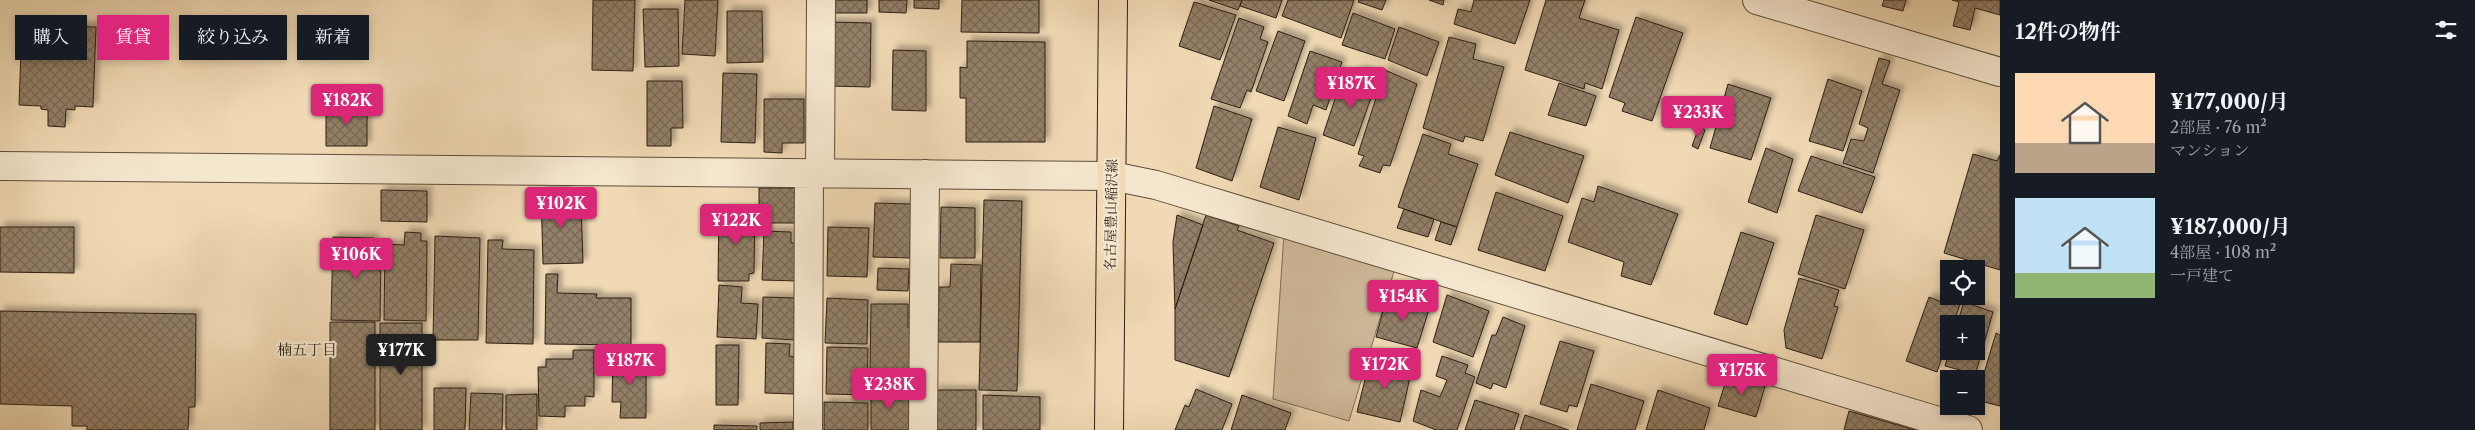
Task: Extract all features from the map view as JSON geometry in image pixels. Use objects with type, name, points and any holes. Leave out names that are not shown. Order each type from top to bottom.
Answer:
[{"type":"main road","name":"名古屋豊山稲沢線","points":[[1108,430],[1113,0]]},
{"type":"street","points":[[808,430],[814,173],[821,0]]},
{"type":"street","points":[[1757,0],[2000,72]]},
{"type":"street","points":[[0,166],[1112,176],[1156,185],[1968,430]]},
{"type":"street","points":[[924,430],[925,174]]},
{"type":"shaded area","points":[[1284,233],[1396,265],[1349,421],[1273,399]]},
{"type":"building","points":[[593,0],[635,0],[633,71],[592,70]]},
{"type":"building","points":[[685,0],[718,0],[715,56],[682,54]]},
{"type":"building","points":[[831,0],[867,0],[867,13],[831,13]]},
{"type":"building","points":[[879,0],[907,0],[906,13],[879,12]]},
{"type":"building","points":[[914,0],[939,0],[939,9],[914,8]]},
{"type":"building","points":[[962,0],[1039,0],[1039,33],[961,32]]},
{"type":"building","points":[[1209,0],[1242,0],[1238,10]]},
{"type":"building","points":[[1242,0],[1282,0],[1276,18],[1240,6]]},
{"type":"building","points":[[1288,0],[1354,0],[1341,38],[1282,16]]},
{"type":"building","points":[[1359,0],[1386,0],[1382,10],[1358,2]]},
{"type":"building","points":[[1429,0],[1444,0],[1443,5]]},
{"type":"building","points":[[1474,0],[1530,0],[1515,44],[1454,24],[1458,9],[1471,12]]},
{"type":"building","points":[[1546,0],[1585,0],[1579,18],[1619,30],[1602,89],[1585,83],[1584,89],[1525,70]]},
{"type":"building","points":[[1884,0],[1906,0],[1903,11],[1882,6]]},
{"type":"building","points":[[1952,0],[2000,0],[2000,15],[1975,8],[1970,30],[1953,26],[1959,2]]},
{"type":"building","points":[[1194,2],[1236,15],[1220,60],[1179,46]]},
{"type":"building","points":[[643,9],[678,9],[679,66],[645,67]]},
{"type":"building","points":[[727,11],[762,11],[763,62],[727,63]]},
{"type":"building","points":[[1353,13],[1395,29],[1385,59],[1342,45]]},
{"type":"building","points":[[1636,17],[1683,33],[1652,121],[1622,111],[1625,103],[1609,97]]},
{"type":"building","points":[[1239,18],[1264,27],[1260,39],[1268,42],[1251,92],[1247,90],[1240,108],[1211,99]]},
{"type":"building","points":[[829,22],[871,23],[870,87],[828,86]]},
{"type":"building","points":[[87,27],[96,27],[93,107],[75,106],[75,110],[66,109],[65,127],[48,126],[48,110],[41,109],[41,106],[19,105],[21,60],[87,60]]},
{"type":"building","points":[[1399,27],[1439,42],[1427,76],[1388,60]]},
{"type":"building","points":[[1278,31],[1305,41],[1284,101],[1256,91]]},
{"type":"building","points":[[1449,37],[1476,44],[1473,59],[1504,67],[1483,141],[1465,136],[1463,142],[1423,128]]},
{"type":"building","points":[[967,41],[1045,42],[1045,142],[966,142],[966,98],[960,98],[960,67],[967,68]]},
{"type":"building","points":[[893,50],[926,51],[926,111],[892,110]]},
{"type":"building","points":[[1310,51],[1342,62],[1326,110],[1313,105],[1307,124],[1288,116]]},
{"type":"building","points":[[1879,58],[1890,61],[1882,84],[1900,90],[1873,173],[1843,163],[1851,139],[1864,141],[1868,128],[1859,124]]},
{"type":"building","points":[[1358,70],[1378,78],[1354,146],[1323,135],[1339,87],[1351,91]]},
{"type":"building","points":[[1385,70],[1417,84],[1390,166],[1383,165],[1380,173],[1359,166],[1364,156],[1358,154]]},
{"type":"building","points":[[723,73],[757,74],[755,143],[721,142]]},
{"type":"building","points":[[1828,79],[1862,91],[1843,151],[1809,141]]},
{"type":"building","points":[[647,81],[682,81],[683,128],[671,128],[671,146],[647,146]]},
{"type":"building","points":[[1559,83],[1596,96],[1586,126],[1548,115]]},
{"type":"building","points":[[1728,84],[1771,98],[1751,160],[1710,148]]},
{"type":"building","points":[[764,99],[804,99],[804,143],[782,143],[782,153],[764,152]]},
{"type":"building","points":[[326,105],[367,105],[367,146],[326,146]]},
{"type":"building","points":[[1214,106],[1252,119],[1232,181],[1196,168]]},
{"type":"building","points":[[1278,127],[1316,138],[1299,200],[1260,187]]},
{"type":"building","points":[[1699,127],[1705,130],[1698,149],[1692,146]]},
{"type":"building","points":[[1510,132],[1584,156],[1568,203],[1495,175]]},
{"type":"building","points":[[1423,134],[1451,144],[1448,154],[1478,164],[1457,227],[1398,207]]},
{"type":"building","points":[[1766,148],[1793,159],[1777,213],[1748,202]]},
{"type":"building","points":[[1973,154],[1997,161],[2000,155],[2000,270],[1985,265],[1985,260],[1967,260],[1944,253]]},
{"type":"building","points":[[1811,156],[1875,177],[1862,213],[1798,191]]},
{"type":"building","points":[[1598,186],[1678,214],[1651,285],[1621,276],[1624,262],[1568,242],[1582,198],[1594,202]]},
{"type":"building","points":[[759,188],[797,188],[796,223],[759,223]]},
{"type":"building","points":[[381,190],[427,191],[427,222],[381,221]]},
{"type":"building","points":[[566,190],[567,204],[581,204],[583,263],[543,264],[541,191]]},
{"type":"building","points":[[1496,192],[1563,216],[1545,271],[1478,250]]},
{"type":"building","points":[[984,200],[1022,201],[1017,391],[979,390]]},
{"type":"building","points":[[875,203],[911,204],[910,258],[873,257]]},
{"type":"building","points":[[941,207],[975,208],[975,258],[940,258]]},
{"type":"building","points":[[1404,209],[1434,219],[1428,237],[1397,228]]},
{"type":"building","points":[[719,212],[755,213],[754,273],[749,274],[749,281],[718,281]]},
{"type":"building","points":[[1177,215],[1203,225],[1175,309],[1173,242]]},
{"type":"building","points":[[1206,215],[1239,226],[1237,230],[1274,243],[1229,377],[1175,360],[1175,309]]},
{"type":"building","points":[[1816,215],[1864,230],[1845,289],[1798,274]]},
{"type":"building","points":[[1441,222],[1457,227],[1451,245],[1435,240]]},
{"type":"building","points":[[0,227],[74,227],[74,273],[0,272]]},
{"type":"building","points":[[828,227],[869,228],[867,277],[827,276]]},
{"type":"building","points":[[764,231],[791,232],[791,243],[799,243],[798,281],[762,280]]},
{"type":"building","points":[[405,232],[421,233],[421,241],[427,241],[426,321],[384,320],[385,244],[404,245]]},
{"type":"building","points":[[1741,232],[1774,243],[1747,325],[1714,314]]},
{"type":"building","points":[[435,236],[480,238],[478,340],[433,340]]},
{"type":"building","points":[[333,237],[374,238],[373,247],[381,248],[380,321],[331,320]]},
{"type":"building","points":[[488,240],[503,240],[502,249],[534,250],[533,344],[486,343]]},
{"type":"building","points":[[951,264],[981,265],[980,342],[938,342],[939,287],[950,287]]},
{"type":"building","points":[[878,268],[909,269],[908,291],[877,290]]},
{"type":"building","points":[[546,274],[558,274],[557,293],[597,294],[596,298],[631,298],[631,345],[545,344]]},
{"type":"building","points":[[1799,278],[1839,290],[1834,306],[1838,307],[1822,359],[1786,348],[1784,330]]},
{"type":"building","points":[[719,285],[742,287],[741,303],[758,304],[756,339],[717,337]]},
{"type":"building","points":[[1447,295],[1489,311],[1473,357],[1433,342]]},
{"type":"building","points":[[1387,296],[1430,306],[1417,348],[1376,337]]},
{"type":"building","points":[[763,297],[796,298],[795,340],[762,338]]},
{"type":"building","points":[[1929,297],[1940,301],[1940,305],[1960,305],[1956,315],[1940,315],[1941,360],[1937,372],[1906,361]]},
{"type":"building","points":[[827,298],[868,300],[867,344],[825,343]]},
{"type":"building","points":[[871,304],[908,304],[908,328],[911,327],[911,380],[870,379]]},
{"type":"building","points":[[1963,305],[1973,305],[1993,312],[1985,340],[1985,315],[1960,315]]},
{"type":"building","points":[[0,311],[196,314],[195,407],[189,407],[188,430],[87,430],[87,426],[72,426],[72,406],[0,404]]},
{"type":"building","points":[[1503,317],[1525,326],[1506,388],[1493,383],[1491,389],[1476,383],[1492,335],[1496,335]]},
{"type":"building","points":[[330,322],[375,322],[375,430],[330,430]]},
{"type":"building","points":[[380,323],[422,323],[422,430],[380,430]]},
{"type":"building","points":[[1996,333],[2000,335],[2000,406],[1985,402],[1985,370]]},
{"type":"building","points":[[1560,341],[1594,351],[1577,407],[1569,405],[1567,412],[1540,404]]},
{"type":"building","points":[[766,343],[790,344],[789,356],[795,357],[794,394],[765,393]]},
{"type":"building","points":[[716,345],[739,345],[738,405],[716,405]]},
{"type":"building","points":[[827,347],[868,348],[867,395],[826,394]]},
{"type":"building","points":[[573,350],[594,350],[594,397],[585,396],[585,406],[565,406],[565,417],[539,416],[538,367],[546,367],[546,359],[573,359]]},
{"type":"building","points":[[613,356],[646,357],[646,418],[620,418],[621,402],[612,402]]},
{"type":"building","points":[[1442,356],[1468,365],[1465,373],[1475,377],[1457,430],[1436,430],[1413,421],[1421,390],[1440,397],[1447,380],[1436,376]]},
{"type":"building","points":[[1370,359],[1412,368],[1400,422],[1357,412]]},
{"type":"building","points":[[1947,360],[1979,360],[1977,370],[1960,370],[1945,366]]},
{"type":"building","points":[[1728,374],[1765,386],[1756,417],[1718,406]]},
{"type":"building","points":[[1591,384],[1644,401],[1635,430],[1577,430]]},
{"type":"building","points":[[871,387],[894,387],[894,397],[909,398],[909,430],[871,430]]},
{"type":"building","points":[[434,388],[466,388],[465,430],[434,430]]},
{"type":"building","points":[[1196,389],[1232,404],[1222,430],[1175,430],[1185,405],[1189,407]]},
{"type":"building","points":[[935,390],[976,390],[976,430],[935,430]]},
{"type":"building","points":[[1658,390],[1710,408],[1704,430],[1646,430]]},
{"type":"building","points":[[471,393],[503,394],[502,430],[469,430]]},
{"type":"building","points":[[537,394],[537,430],[506,430],[506,395]]},
{"type":"building","points":[[983,395],[1040,397],[1040,430],[983,430]]},
{"type":"building","points":[[1242,395],[1291,413],[1285,430],[1231,430]]},
{"type":"building","points":[[1475,400],[1519,414],[1514,430],[1465,430]]},
{"type":"building","points":[[824,402],[868,403],[868,430],[824,430]]},
{"type":"building","points":[[1849,411],[1915,430],[1844,430]]},
{"type":"building","points":[[1525,415],[1569,430],[1520,430]]},
{"type":"building","points":[[793,422],[793,430],[760,430],[760,423]]},
{"type":"building","points":[[714,425],[757,426],[757,430],[714,430]]},
{"type":"district","name":"楠五丁目","points":[[307,349]]}]
